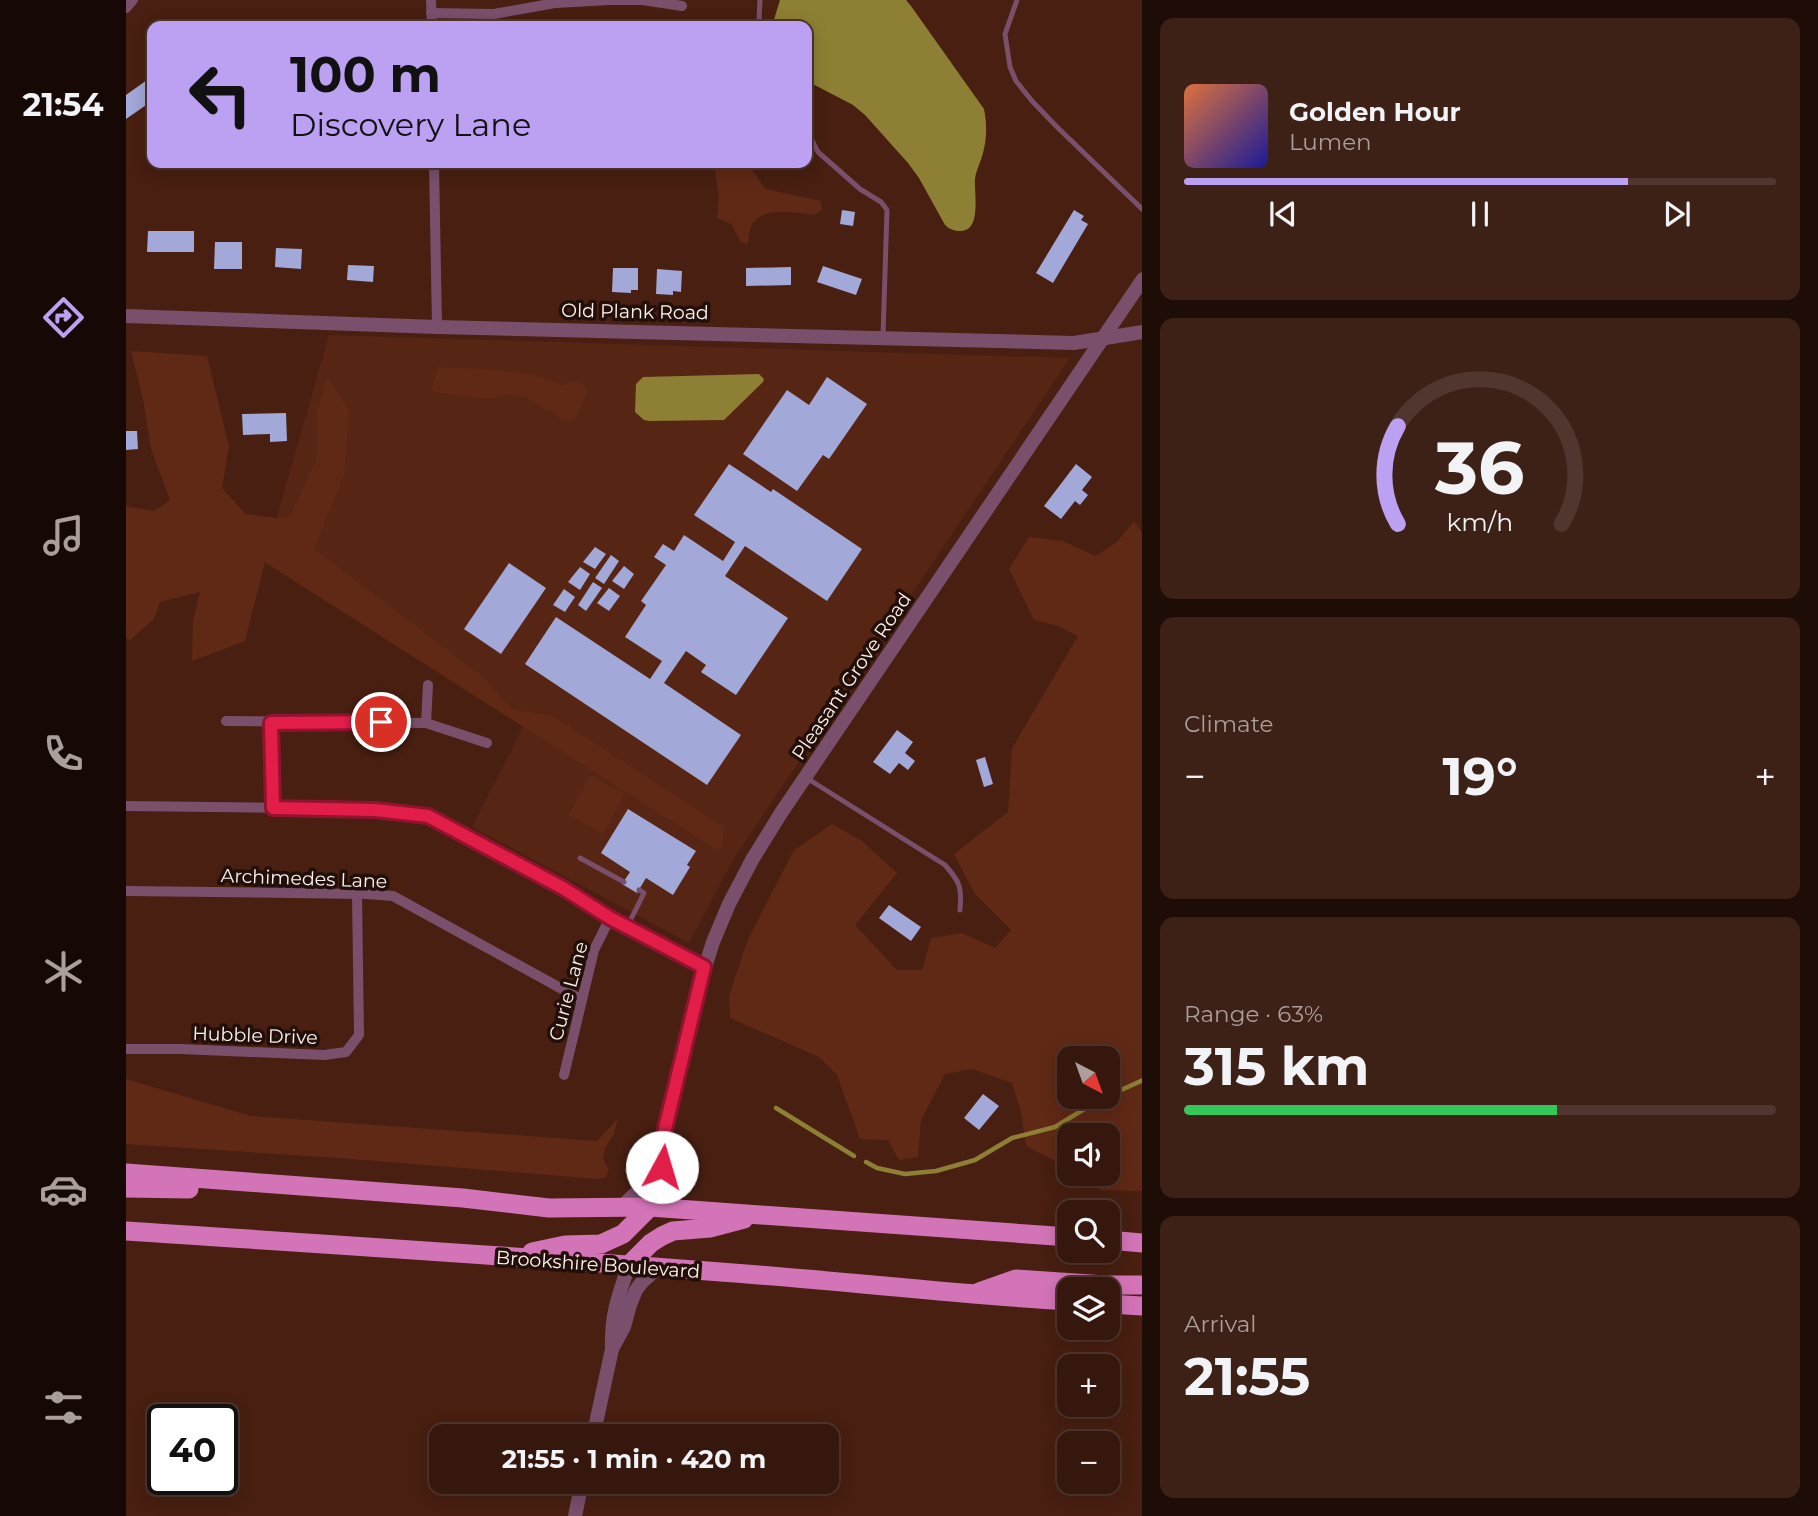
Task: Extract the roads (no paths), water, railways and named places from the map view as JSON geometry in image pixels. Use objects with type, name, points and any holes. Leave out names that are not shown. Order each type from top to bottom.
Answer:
[{"type":"highway","points":[[126,1173],[463,1198],[549,1208],[650,1208],[1057,1236]]},
{"type":"highway","points":[[126,1188],[309,1196],[324,1188]]},
{"type":"highway","points":[[506,1257],[565,1245],[601,1244],[623,1234],[650,1208]]},
{"type":"highway","points":[[629,1265],[652,1242],[673,1231],[710,1228],[758,1215]]},
{"type":"highway","name":"Brookshire Boulevard","points":[[126,1231],[629,1265],[1057,1300]]},
{"type":"highway","points":[[1120,1241],[1142,1243]]},
{"type":"highway","points":[[972,1295],[1016,1279],[1142,1285]]},
{"type":"highway","points":[[1120,1305],[1142,1306]]},
{"type":"street","points":[[126,8],[133,0]]},
{"type":"street","points":[[431,0],[432,21]]},
{"type":"street","points":[[431,13],[494,14],[555,3],[609,0],[643,0],[682,6]]},
{"type":"street","points":[[434,168],[437,327]]},
{"type":"street","name":"Pleasant Grove Road","points":[[650,1208],[658,1185],[666,1149],[665,1129],[704,967],[729,904],[752,860],[805,777],[1142,281]]},
{"type":"street","name":"Old Plank Road","points":[[126,316],[437,327],[1074,343],[1142,332]]},
{"type":"street","points":[[426,723],[428,685]]},
{"type":"street","points":[[226,721],[426,723],[487,743]]},
{"type":"street","points":[[271,723],[273,808]]},
{"type":"street","points":[[126,806],[375,810],[428,816],[563,888],[610,918],[704,967]]},
{"type":"street","name":"Archimedes Lane","points":[[126,891],[393,896],[582,1000]]},
{"type":"street","name":"Hubble Drive","points":[[126,1049],[324,1055],[346,1052],[359,1035],[357,895]]},
{"type":"street","name":"Curie Lane","points":[[564,1075],[594,950],[610,918]]},
{"type":"street","name":"Pleasant Grove Road","points":[[621,1207],[645,1180],[654,1146],[665,1129]]},
{"type":"street","points":[[596,1424],[612,1349],[612,1324],[629,1265]]},
{"type":"street","points":[[612,1349],[624,1327],[636,1290],[659,1268]]},
{"type":"street","points":[[575,1516],[580,1494]]},
{"type":"lane","points":[[759,21],[760,0]]},
{"type":"lane","points":[[1017,0],[1005,34],[1010,66],[1016,81],[1056,127],[1142,209]]},
{"type":"lane","points":[[812,140],[818,152],[887,209],[883,337]]},
{"type":"lane","points":[[805,777],[945,865],[956,877],[961,891],[960,910]]},
{"type":"lane","points":[[580,858],[624,882]]},
{"type":"lane","points":[[627,927],[644,893],[639,890]]},
{"type":"waterway","points":[[1120,1091],[1142,1080]]},
{"type":"waterway","points":[[776,1108],[854,1156]]},
{"type":"waterway","points":[[866,1162],[877,1168],[905,1174],[936,1171],[975,1160],[1012,1138],[1055,1127],[1083,1110]]}]
